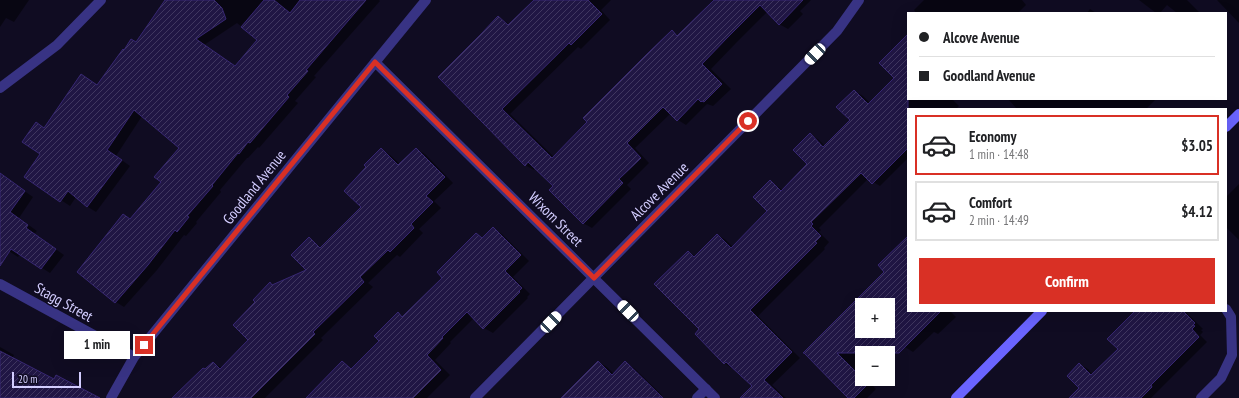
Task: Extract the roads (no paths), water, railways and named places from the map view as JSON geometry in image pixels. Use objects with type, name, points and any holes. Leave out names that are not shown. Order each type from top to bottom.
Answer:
[{"type":"main road","points":[[1227,126],[1239,114]]},
{"type":"main road","points":[[956,398],[1041,312]]},
{"type":"street","points":[[0,88],[57,45],[101,0]]},
{"type":"street","name":"Goodland Avenue","points":[[111,398],[134,358],[426,0]]},
{"type":"street","name":"Alcove Avenue","points":[[475,398],[837,31],[859,0]]},
{"type":"street","name":"Wixom Street","points":[[375,62],[715,398]]},
{"type":"street","name":"Stagg Street","points":[[0,284],[134,358]]},
{"type":"street","points":[[1201,398],[1221,378],[1232,355],[1231,317],[1227,311]]},
{"type":"street","points":[[697,398],[706,389]]}]
